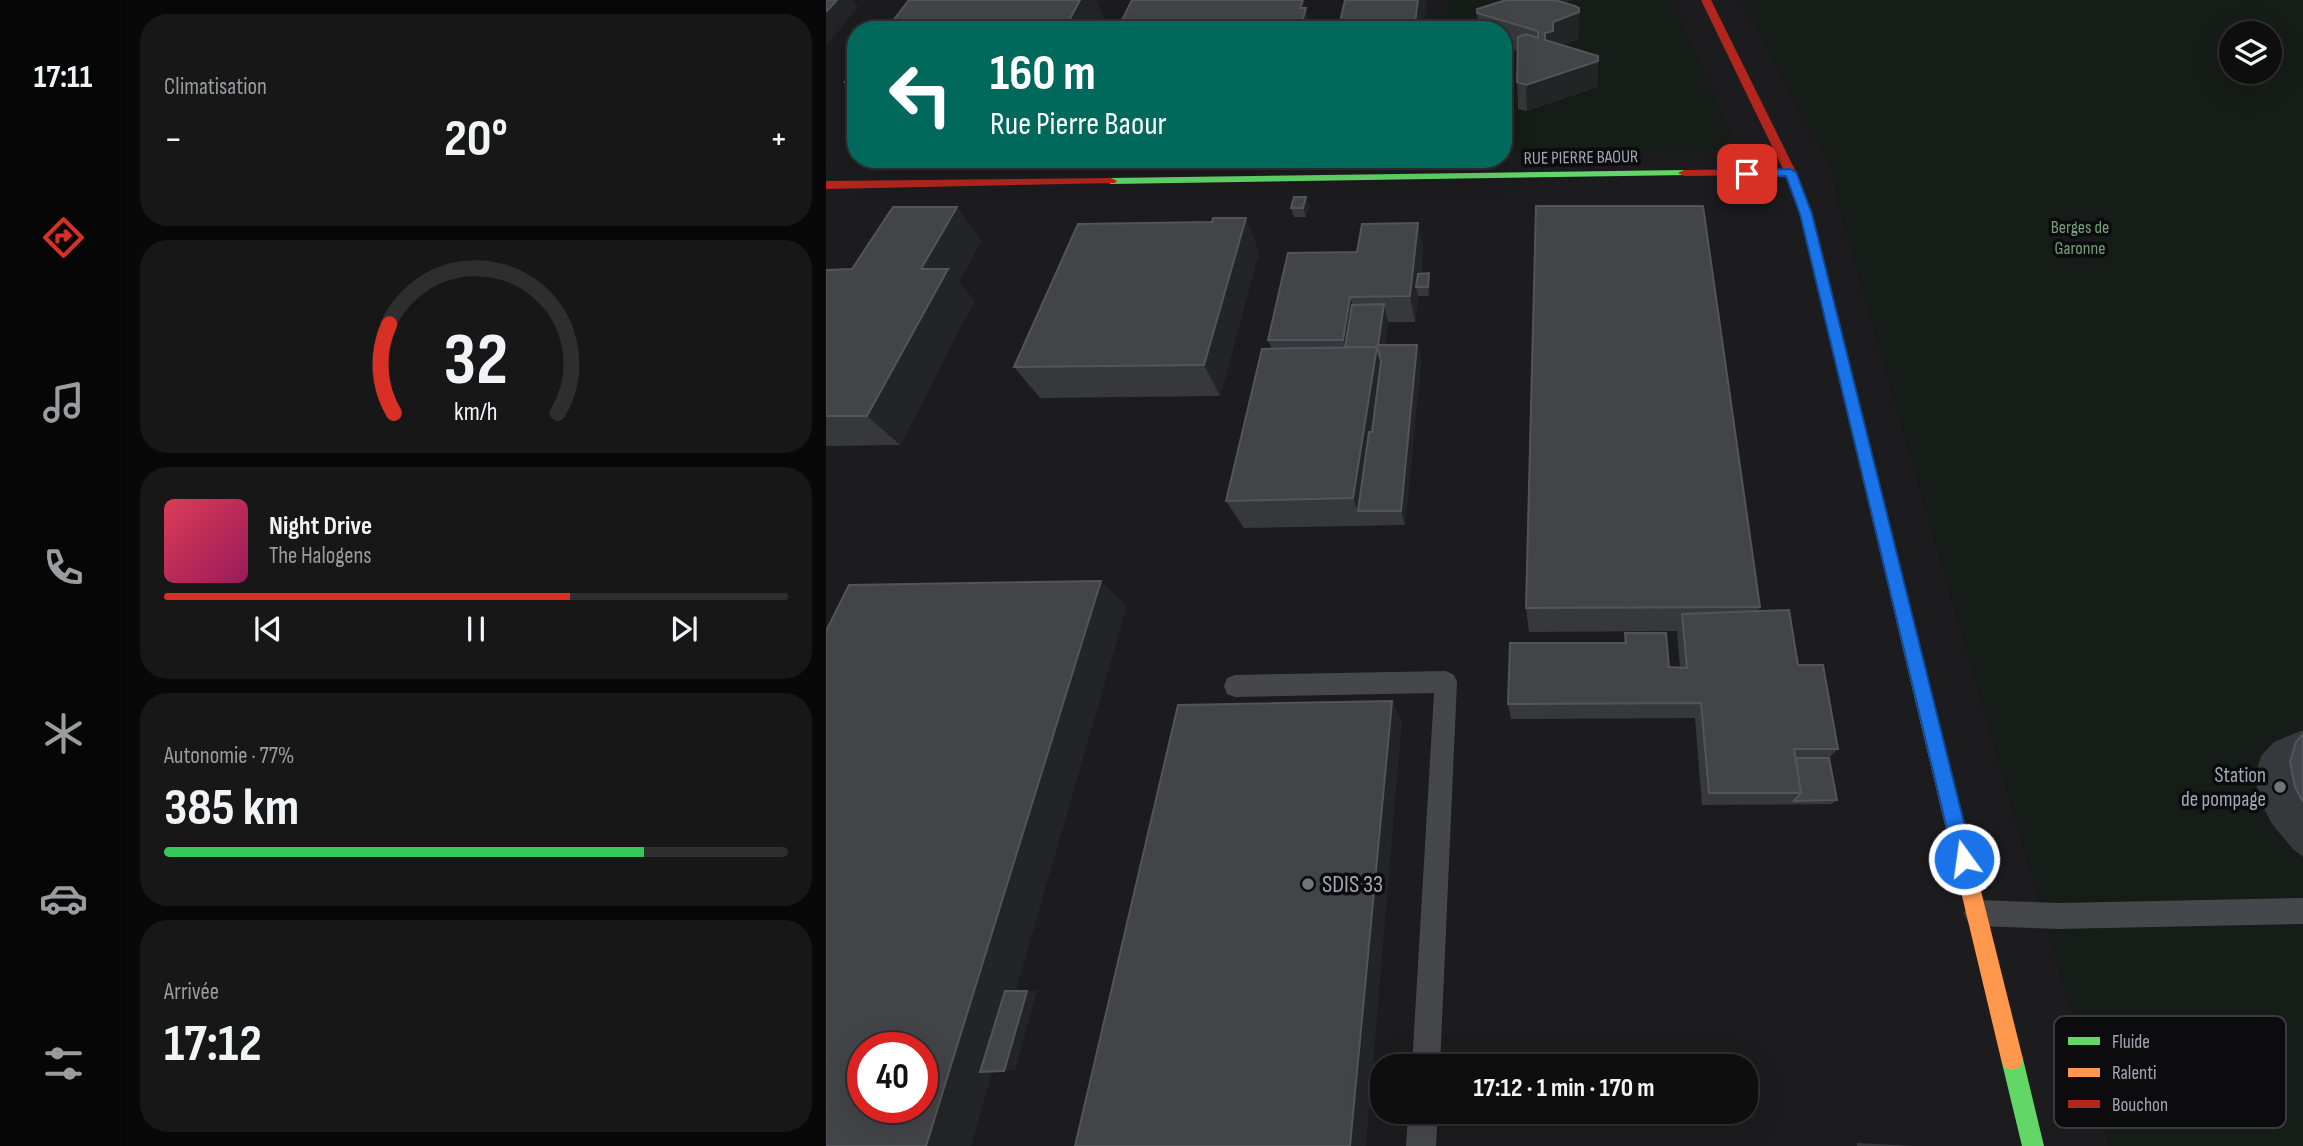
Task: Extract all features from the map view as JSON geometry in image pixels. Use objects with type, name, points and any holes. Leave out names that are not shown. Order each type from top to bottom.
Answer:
[{"type":"street","points":[[1706,0],[1790,172],[1806,214],[2033,1146]]},
{"type":"street","name":"RUE PIERRE BAOUR","points":[[826,185],[1790,172]]},
{"type":"lane","points":[[1235,686],[1446,682],[1427,1054]]},
{"type":"lane","points":[[1976,913],[2058,916],[2303,911]]},
{"type":"lane","points":[[1421,1146],[1422,1124]]},
{"type":"shaded area","points":[[826,0],[1741,0],[1833,172],[1838,204],[2072,1016],[2054,1016],[2054,1128],[2105,1128],[2110,1146],[826,1146]]},
{"type":"green space","points":[[1449,0],[1672,0],[1732,135],[1715,151],[1512,153],[1512,21],[1447,21]]},
{"type":"green space","name":"Berges de Garonne","points":[[1741,0],[2303,0],[2303,1146],[2110,1146],[2105,1128],[2286,1128],[2286,1016],[2072,1016],[1838,204],[1833,172]]},
{"type":"building","points":[[826,0],[837,0],[827,11],[826,9]]},
{"type":"building","points":[[909,0],[1080,0],[1069,21],[893,21]]},
{"type":"building","points":[[1132,0],[1303,0],[1300,8],[1306,8],[1302,21],[1122,21]]},
{"type":"building","points":[[1345,0],[1418,0],[1415,21],[1340,21]]},
{"type":"building","points":[[1506,0],[1555,0],[1575,6],[1579,8],[1579,12],[1553,22],[1553,31],[1545,33],[1545,40],[1598,56],[1598,61],[1526,85],[1517,82],[1518,37],[1526,34],[1538,38],[1538,31],[1512,23],[1512,21],[1477,13],[1477,9]]},
{"type":"building","points":[[1294,197],[1306,197],[1303,208],[1291,208]]},
{"type":"building","points":[[1536,206],[1703,206],[1760,607],[1526,608]]},
{"type":"building","points":[[893,207],[957,207],[921,269],[948,269],[867,416],[826,416],[826,270],[852,269]]},
{"type":"building","points":[[1213,218],[1246,218],[1204,365],[1014,367],[1078,224],[1212,222]]},
{"type":"building","points":[[1418,223],[1410,296],[1350,297],[1343,340],[1268,340],[1288,253],[1357,252],[1362,224]]},
{"type":"building","points":[[1429,273],[1428,287],[1416,287],[1418,274]]},
{"type":"building","points":[[1384,304],[1378,345],[1417,345],[1401,511],[1358,511],[1381,361],[1377,347],[1345,347],[1352,305]]},
{"type":"building","points":[[1377,347],[1353,498],[1226,501],[1262,349]]},
{"type":"building","points":[[1101,581],[938,1107],[938,1032],[847,1032],[847,1123],[933,1123],[926,1146],[826,1146],[826,631],[849,585]]},
{"type":"building","points":[[1789,610],[1798,665],[1823,665],[1838,749],[1794,749],[1801,793],[1709,793],[1701,703],[1508,704],[1510,643],[1626,643],[1625,633],[1666,633],[1669,667],[1687,668],[1682,614]]},
{"type":"building","points":[[1392,701],[1350,1146],[1075,1146],[1178,705]]},
{"type":"building","points":[[2303,734],[2303,802],[2295,787],[2290,762],[2296,742]]},
{"type":"building","points":[[1796,758],[1829,758],[1837,800],[1794,801],[1801,793]]},
{"type":"building","points":[[1005,991],[1027,991],[1004,1071],[980,1072]]},
{"type":"traffic: fast","points":[[1111,181],[1684,173]]},
{"type":"traffic: fast","points":[[1817,260],[1922,691]]},
{"type":"traffic: fast","points":[[2012,1059],[2033,1146]]},
{"type":"traffic: slow","points":[[1922,691],[2012,1059]]},
{"type":"traffic: jam","points":[[1706,0],[1790,172],[1806,213],[1817,260]]},
{"type":"traffic: jam","points":[[1684,173],[1790,172]]},
{"type":"traffic: jam","points":[[826,185],[1111,181]]},
{"type":"place","name":"Station de pompage","points":[[2280,787]]},
{"type":"place","name":"SDIS 33","points":[[1308,884]]},
{"type":"route","points":[[1747,174],[1790,172],[1806,214],[1964,859]]}]
